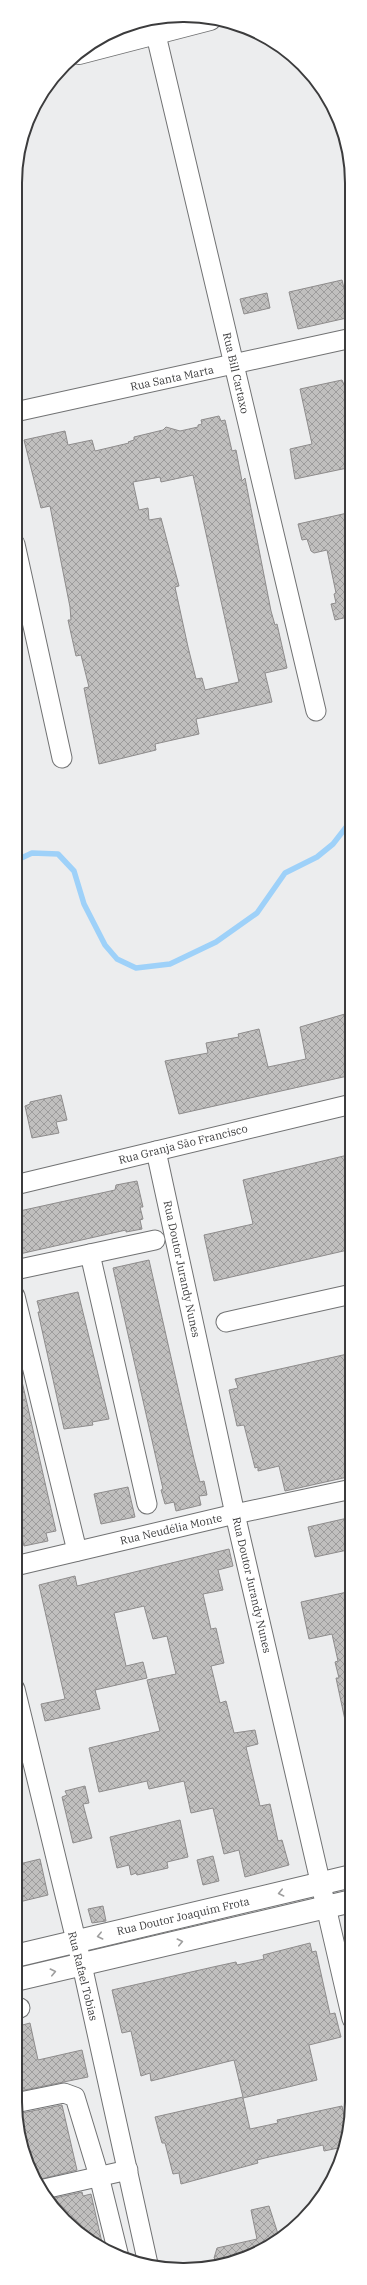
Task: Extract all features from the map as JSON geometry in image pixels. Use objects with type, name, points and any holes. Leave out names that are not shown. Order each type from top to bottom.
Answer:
[{"type":"main road","points":[[93,49],[156,35],[198,22]]},
{"type":"main road","points":[[99,46],[115,44]]},
{"type":"main road","name":"Rua Doutor Joaquim Frota","points":[[22,1954],[345,1878]]},
{"type":"main road","points":[[22,1978],[345,1903]]},
{"type":"street","name":"Rua Bill Cartaxo","points":[[156,35],[316,711]]},
{"type":"street","name":"Rua Santa Marta","points":[[22,410],[345,340]]},
{"type":"street","points":[[22,577],[62,758]]},
{"type":"street","name":"Rua Granja São Francisco","points":[[22,1183],[345,1106]]},
{"type":"street","name":"Rua Doutor Jurandy Nunes","points":[[156,1151],[235,1514],[319,1884],[345,1990]]},
{"type":"street","points":[[22,1269],[155,1240]]},
{"type":"street","points":[[90,1254],[147,1504]]},
{"type":"street","points":[[226,1322],[345,1296]]},
{"type":"street","points":[[22,1325],[77,1552]]},
{"type":"street","name":"Rua Neudélia Monte","points":[[22,1564],[235,1514],[345,1490]]},
{"type":"street","name":"Rua Rafael Tobias","points":[[22,1719],[75,1942],[82,1965],[147,2258]]},
{"type":"street","points":[[22,2102],[64,2093],[75,2097],[100,2176],[117,2249]]},
{"type":"street","points":[[47,2188],[128,2170]]},
{"type":"building","points":[[342,280],[345,292],[345,318],[298,329],[289,292]]},
{"type":"building","points":[[267,293],[270,308],[244,314],[240,299]]},
{"type":"building","points":[[342,380],[345,387],[345,468],[295,479],[290,449],[312,444],[300,389]]},
{"type":"building","points":[[219,416],[221,421],[225,420],[232,451],[236,450],[242,481],[245,478],[271,611],[275,625],[277,624],[287,668],[265,673],[272,702],[196,719],[199,734],[155,744],[156,750],[99,764],[84,688],[89,687],[81,655],[76,656],[68,620],[71,620],[70,607],[50,506],[41,508],[24,440],[65,431],[68,445],[92,440],[95,451],[129,443],[128,442],[134,440],[134,437],[163,430],[166,427],[180,431],[198,427],[198,425],[202,424],[201,420]],"holes":[[[193,475],[239,682],[205,690],[202,678],[196,679],[175,587],[179,586],[161,518],[149,520],[148,508],[139,510],[133,482],[160,477],[161,482]]]},
{"type":"building","points":[[345,514],[345,618],[335,620],[331,604],[336,603],[334,594],[336,593],[327,550],[314,553],[311,551],[307,539],[302,540],[298,524]]},
{"type":"building","points":[[345,1014],[345,1077],[179,1114],[165,1061],[208,1053],[206,1043],[239,1037],[238,1034],[259,1029],[268,1067],[306,1059],[300,1027]]},
{"type":"building","points":[[61,1095],[67,1120],[56,1122],[59,1133],[32,1138],[25,1106],[30,1104],[30,1102]]},
{"type":"building","points":[[345,1156],[345,1251],[214,1281],[204,1235],[253,1224],[243,1180]]},
{"type":"building","points":[[137,1181],[143,1207],[140,1207],[143,1219],[140,1220],[142,1229],[126,1232],[126,1230],[22,1253],[22,1210],[115,1190],[116,1185]]},
{"type":"building","points":[[149,1260],[194,1459],[200,1482],[204,1481],[207,1495],[199,1496],[201,1505],[176,1511],[174,1502],[165,1504],[161,1490],[163,1489],[113,1268]]},
{"type":"building","points":[[78,1292],[109,1419],[92,1422],[93,1425],[64,1429],[38,1312],[40,1312],[37,1301]]},
{"type":"building","points":[[345,1355],[345,1478],[285,1491],[279,1466],[258,1471],[258,1467],[255,1468],[244,1425],[237,1426],[229,1390],[238,1388],[235,1379]]},
{"type":"building","points":[[22,1381],[56,1531],[46,1533],[48,1541],[24,1546],[22,1538]]},
{"type":"building","points":[[128,1487],[135,1517],[101,1524],[94,1494]]},
{"type":"building","points":[[345,1519],[345,1551],[315,1557],[308,1527]]},
{"type":"building","points":[[229,1549],[233,1566],[218,1570],[223,1590],[203,1594],[211,1629],[216,1628],[224,1663],[211,1666],[220,1703],[226,1701],[234,1733],[255,1730],[258,1744],[246,1747],[260,1806],[270,1804],[278,1841],[282,1840],[289,1865],[245,1877],[239,1850],[224,1854],[213,1808],[191,1813],[184,1781],[149,1789],[147,1781],[99,1792],[89,1748],[160,1731],[147,1680],[176,1674],[167,1636],[153,1639],[144,1606],[114,1613],[126,1666],[143,1662],[147,1678],[95,1690],[100,1709],[45,1721],[41,1704],[65,1699],[39,1585],[75,1576],[77,1586]]},
{"type":"building","points":[[345,1593],[345,1720],[336,1678],[339,1678],[335,1662],[338,1661],[332,1634],[309,1639],[301,1602]]},
{"type":"building","points":[[85,1786],[89,1803],[83,1804],[92,1838],[73,1843],[62,1797],[67,1795],[65,1791]]},
{"type":"building","points":[[180,1820],[188,1857],[167,1862],[168,1868],[137,1875],[136,1873],[131,1875],[129,1865],[117,1868],[110,1837]]},
{"type":"building","points":[[213,1856],[219,1881],[203,1885],[197,1860]]},
{"type":"building","points":[[40,1859],[48,1895],[22,1901],[22,1863]]},
{"type":"building","points":[[103,1906],[106,1921],[92,1923],[88,1909]]},
{"type":"building","points":[[310,1943],[312,1952],[316,1951],[330,2014],[335,2013],[341,2037],[309,2045],[317,2080],[243,2098],[250,2129],[278,2123],[277,2120],[342,2106],[344,2123],[337,2148],[324,2151],[323,2145],[269,2157],[257,2160],[258,2163],[181,2184],[179,2173],[173,2174],[165,2143],[162,2143],[155,2117],[243,2097],[234,2060],[151,2081],[150,2073],[141,2076],[131,2031],[122,2033],[112,1990],[236,1962],[237,1965],[264,1959],[263,1955]]},
{"type":"building","points":[[30,2023],[38,2060],[82,2050],[88,2077],[22,2091],[22,2025]]},
{"type":"building","points":[[62,2105],[77,2170],[42,2179],[34,2163],[25,2133],[22,2113]]},
{"type":"building","points":[[82,2192],[83,2196],[91,2194],[101,2240],[85,2230],[69,2216],[54,2198]]},
{"type":"building","points":[[269,2206],[278,2233],[245,2251],[216,2260],[214,2258],[217,2248],[257,2239],[251,2210]]},
{"type":"waterway","points":[[22,858],[32,853],[58,854],[74,871],[84,904],[105,945],[117,959],[136,968],[170,964],[216,942],[257,913],[285,873],[317,857],[333,844],[345,829]]}]
